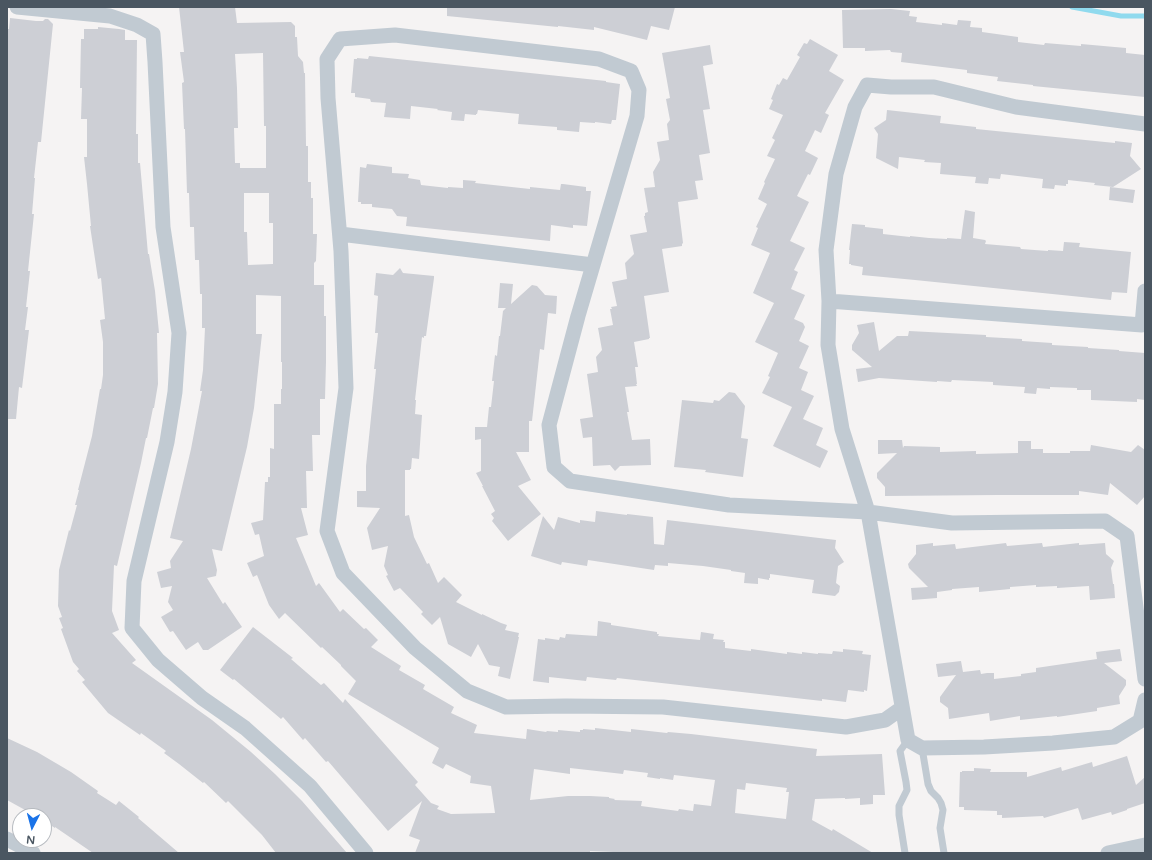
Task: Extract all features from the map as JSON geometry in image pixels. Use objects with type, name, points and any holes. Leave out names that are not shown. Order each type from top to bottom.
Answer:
[{"type":"street","points":[[17,7],[110,16],[137,25],[153,34],[163,227],[179,333],[175,392],[167,442],[134,581],[132,628],[158,660],[202,698],[245,728],[310,786],[366,853]]},
{"type":"street","points":[[902,708],[885,720],[846,727],[663,707],[506,707],[467,691],[415,648],[343,572],[327,531],[346,388],[342,251],[328,98],[327,59],[340,39],[395,35],[599,59],[631,71],[639,90],[637,116],[578,316],[549,425],[554,467],[570,481],[729,505],[868,512],[952,523],[1105,521],[1127,536],[1145,679]]},
{"type":"street","points":[[1145,124],[1016,107],[934,87],[891,87],[867,85],[855,107],[836,174],[826,250],[829,300],[828,345],[842,429],[868,512],[908,740],[922,748],[992,747],[1114,738],[1140,721],[1145,700]]},
{"type":"street","points":[[340,234],[593,265]]},
{"type":"street","points":[[829,300],[1143,325],[1145,291]]},
{"type":"street","points":[[7,839],[33,853]]},
{"type":"street","points":[[1108,853],[1145,845]]},
{"type":"lane","points":[[905,853],[899,806],[907,790],[900,751],[908,740]]},
{"type":"lane","points":[[922,748],[928,784],[931,791],[941,803],[942,810],[940,828],[944,853]]},
{"type":"building","points":[[179,7],[235,7],[237,23],[291,22],[295,26],[298,56],[303,62],[305,73],[308,182],[311,182],[311,198],[313,198],[313,234],[317,234],[316,261],[314,263],[314,285],[324,285],[324,316],[326,316],[325,399],[320,399],[320,435],[312,435],[313,471],[306,471],[307,508],[301,508],[308,535],[296,538],[316,586],[319,583],[340,612],[343,609],[378,640],[371,647],[401,666],[399,670],[425,685],[423,689],[454,707],[451,713],[477,725],[474,733],[526,739],[527,729],[546,732],[558,732],[558,730],[580,732],[580,730],[583,729],[595,730],[595,728],[631,732],[631,729],[691,734],[817,749],[816,756],[882,754],[885,795],[873,795],[873,804],[860,805],[860,798],[815,799],[812,820],[832,831],[833,829],[873,853],[637,853],[590,851],[560,853],[415,853],[420,840],[409,836],[422,801],[388,831],[328,761],[326,762],[305,738],[303,740],[283,717],[281,719],[234,679],[233,680],[220,670],[253,627],[293,658],[291,659],[321,685],[324,683],[343,703],[345,699],[418,782],[415,785],[431,803],[439,806],[437,809],[451,814],[495,813],[491,786],[470,783],[471,776],[446,764],[443,769],[432,763],[439,748],[348,694],[356,681],[285,613],[279,619],[269,605],[257,575],[253,577],[247,563],[264,556],[259,534],[255,535],[251,523],[263,520],[265,482],[268,482],[268,477],[270,477],[270,448],[274,449],[274,404],[281,404],[281,296],[256,295],[256,334],[262,334],[254,408],[247,447],[222,551],[212,549],[217,570],[216,576],[207,578],[223,604],[225,602],[242,627],[208,650],[203,650],[198,642],[186,650],[173,631],[170,632],[161,617],[173,610],[168,602],[172,586],[161,588],[157,572],[171,568],[170,561],[183,541],[170,538],[191,449],[202,391],[200,391],[203,370],[205,328],[202,328],[202,294],[200,294],[199,260],[195,260],[194,227],[190,227],[189,193],[187,193],[182,83],[184,82],[180,52],[184,52]],"holes":[[[263,53],[266,168],[240,168],[240,163],[235,163],[234,128],[238,128],[235,54]],[[244,193],[269,193],[269,223],[273,223],[273,264],[248,265],[247,232],[244,232]],[[570,768],[623,774],[624,770],[648,773],[647,777],[660,779],[673,780],[674,775],[715,780],[711,806],[694,804],[693,811],[679,809],[678,811],[641,806],[642,801],[614,800],[615,799],[609,797],[568,796],[530,800],[534,769],[570,774]],[[746,783],[787,788],[786,792],[789,792],[786,819],[735,813],[737,789],[745,790]]]},
{"type":"building","points":[[447,7],[675,7],[669,30],[651,26],[647,40],[594,27],[594,30],[447,16]]},
{"type":"building","points":[[891,9],[910,11],[909,16],[917,17],[916,22],[957,25],[958,20],[971,21],[970,27],[982,28],[982,32],[1018,37],[1018,42],[1044,45],[1045,43],[1081,46],[1081,44],[1126,48],[1126,53],[1145,55],[1145,97],[997,81],[998,77],[967,73],[967,70],[901,62],[902,53],[891,52],[890,50],[865,51],[865,48],[843,48],[842,10]]},
{"type":"building","points":[[10,18],[36,21],[48,19],[53,24],[41,142],[38,142],[34,178],[32,214],[34,214],[28,271],[30,271],[25,330],[29,330],[22,388],[19,387],[16,419],[7,419],[7,29],[9,29]]},
{"type":"building","points":[[98,27],[125,30],[125,40],[137,40],[136,134],[138,134],[138,163],[140,163],[148,254],[155,291],[159,333],[157,333],[158,384],[154,408],[117,566],[114,565],[112,611],[119,630],[112,633],[136,660],[132,663],[212,720],[275,774],[302,801],[347,853],[276,853],[262,835],[228,801],[226,803],[204,782],[203,783],[164,753],[166,751],[141,733],[140,735],[108,713],[82,682],[85,680],[77,671],[79,669],[73,662],[61,629],[63,628],[59,618],[62,617],[58,606],[59,570],[77,505],[75,505],[92,436],[103,375],[103,342],[100,320],[105,319],[101,278],[98,279],[90,226],[84,157],[87,157],[87,119],[81,119],[82,88],[80,88],[81,39],[84,39],[84,29],[98,29]]},
{"type":"building","points":[[810,39],[838,55],[829,71],[844,80],[825,113],[829,115],[821,133],[815,130],[805,151],[818,158],[810,175],[808,174],[797,196],[809,202],[790,241],[805,248],[794,270],[798,272],[791,289],[805,295],[794,319],[803,323],[805,327],[799,341],[809,346],[799,368],[808,372],[801,390],[814,396],[803,419],[823,428],[816,445],[828,451],[820,468],[773,446],[792,407],[762,393],[770,377],[768,376],[778,353],[755,342],[774,303],[753,293],[770,253],[751,245],[758,228],[756,227],[767,204],[758,199],[775,159],[767,156],[775,140],[772,138],[783,115],[769,109],[773,100],[771,99],[777,84],[779,85],[783,78],[787,80],[800,57],[797,55],[804,43],[807,44]]},
{"type":"building","points":[[710,45],[713,64],[703,66],[710,109],[703,110],[710,153],[699,155],[703,180],[695,181],[698,199],[678,202],[683,243],[682,246],[662,249],[669,292],[644,296],[650,338],[634,342],[638,367],[635,367],[637,386],[625,387],[629,412],[627,412],[632,440],[650,439],[651,465],[620,466],[615,471],[610,465],[593,466],[592,437],[583,438],[580,419],[593,417],[587,374],[598,372],[596,357],[602,350],[598,328],[613,325],[610,309],[612,309],[611,307],[617,306],[612,282],[627,279],[625,263],[634,254],[630,235],[647,232],[644,216],[645,213],[648,212],[644,188],[655,187],[653,172],[660,160],[657,142],[669,140],[667,124],[670,120],[666,99],[670,98],[662,53]]},
{"type":"building","points":[[369,56],[606,81],[620,84],[616,120],[612,120],[611,124],[580,122],[579,132],[557,130],[557,127],[518,124],[519,114],[478,110],[476,115],[465,114],[464,121],[451,120],[452,112],[411,106],[410,119],[384,117],[386,103],[371,102],[370,99],[355,97],[355,93],[351,93],[354,59],[368,59]]},
{"type":"building","points":[[887,110],[941,116],[940,123],[976,127],[976,129],[1115,143],[1115,141],[1132,143],[1130,156],[1141,169],[1113,187],[1068,180],[1068,184],[1066,184],[1066,186],[1055,185],[1054,189],[1042,188],[1043,179],[1001,174],[1000,179],[989,178],[988,184],[975,183],[976,177],[940,174],[941,163],[924,162],[925,160],[899,157],[898,169],[876,158],[878,134],[874,128],[886,120]]},
{"type":"building","points":[[367,164],[392,167],[392,173],[409,174],[408,178],[420,180],[421,185],[448,188],[463,188],[463,180],[476,181],[475,183],[530,189],[530,187],[560,190],[561,184],[586,187],[586,191],[591,191],[587,226],[573,225],[573,228],[551,225],[550,241],[406,226],[407,217],[397,216],[392,209],[372,207],[372,204],[361,204],[361,202],[358,202],[360,167],[366,168]]},
{"type":"building","points":[[1110,187],[1135,190],[1133,203],[1109,200]]},
{"type":"building","points":[[965,210],[975,212],[973,238],[985,240],[985,244],[1020,247],[1021,249],[1063,251],[1064,242],[1080,243],[1079,247],[1131,252],[1127,293],[1112,292],[1111,300],[862,275],[863,267],[849,264],[852,224],[883,229],[883,234],[910,237],[961,239]]},
{"type":"building","points":[[400,268],[403,273],[434,276],[426,336],[424,336],[424,338],[422,337],[415,400],[415,414],[422,415],[419,459],[412,458],[411,469],[405,470],[405,516],[409,515],[414,537],[427,564],[429,563],[438,583],[444,577],[462,595],[456,602],[507,625],[505,630],[519,633],[510,679],[498,676],[500,667],[489,665],[478,644],[471,657],[448,644],[440,617],[432,625],[421,614],[423,612],[400,588],[394,591],[386,576],[388,575],[384,566],[388,546],[372,550],[367,528],[380,508],[357,507],[357,491],[366,491],[366,466],[376,369],[374,369],[378,333],[375,333],[378,296],[374,295],[376,273],[393,275]]},
{"type":"building","points":[[500,283],[513,284],[511,304],[532,285],[537,286],[545,295],[557,296],[556,314],[548,313],[544,350],[540,349],[532,421],[529,421],[529,452],[516,452],[531,480],[518,486],[541,514],[508,541],[492,521],[494,518],[491,514],[495,511],[476,473],[481,471],[481,439],[475,440],[475,427],[487,427],[494,381],[492,381],[495,355],[497,356],[503,311],[506,308],[498,308]]},
{"type":"building","points":[[874,322],[879,351],[897,336],[908,336],[909,331],[986,335],[986,337],[1022,339],[1022,341],[1052,343],[1052,345],[1145,353],[1145,400],[1137,399],[1137,402],[1091,400],[1091,390],[1077,390],[1077,388],[1037,388],[1036,394],[1024,393],[1025,387],[993,385],[993,382],[952,380],[951,382],[937,382],[879,378],[858,382],[856,369],[872,367],[852,350],[852,345],[859,333],[857,325]]},
{"type":"building","points":[[729,392],[735,393],[745,406],[741,438],[748,439],[743,477],[705,472],[706,470],[674,467],[682,400],[713,403],[714,400],[719,401]]},
{"type":"building","points":[[878,440],[902,440],[903,448],[904,446],[940,447],[940,452],[976,451],[976,454],[1018,453],[1018,441],[1031,441],[1031,449],[1043,449],[1043,453],[1090,451],[1091,445],[1131,452],[1138,445],[1145,450],[1145,496],[1137,505],[1110,483],[1108,495],[1079,491],[1079,495],[885,496],[885,487],[877,478],[877,473],[897,453],[878,454]]},
{"type":"building","points":[[596,511],[653,517],[654,544],[664,545],[667,520],[836,540],[835,548],[844,562],[838,566],[836,583],[840,586],[839,592],[835,596],[812,593],[814,580],[770,574],[769,580],[758,578],[758,584],[744,583],[745,573],[703,566],[668,563],[668,566],[655,565],[654,570],[588,560],[587,566],[562,562],[561,565],[531,556],[543,516],[554,530],[558,517],[580,523],[580,520],[595,522]]},
{"type":"building","points":[[933,543],[933,546],[955,544],[956,549],[1006,543],[1007,546],[1042,543],[1043,547],[1079,543],[1079,545],[1105,543],[1106,554],[1114,561],[1111,568],[1115,598],[1090,600],[1089,586],[1057,588],[1057,586],[1036,587],[1036,585],[979,592],[979,587],[952,589],[937,592],[937,598],[912,600],[911,588],[928,587],[909,568],[908,564],[916,554],[916,545]]},
{"type":"building","points":[[598,621],[611,623],[611,625],[657,632],[657,634],[659,634],[658,636],[700,640],[701,632],[714,634],[713,639],[724,640],[723,642],[725,642],[725,648],[751,651],[751,649],[787,654],[787,652],[802,654],[802,652],[832,654],[833,651],[843,652],[843,649],[863,651],[862,654],[871,655],[867,691],[848,690],[846,702],[822,699],[822,701],[617,678],[616,680],[587,677],[586,681],[549,677],[549,683],[533,681],[538,639],[545,640],[545,638],[559,640],[560,637],[565,638],[566,634],[597,636]]},
{"type":"building","points":[[1120,649],[1122,661],[1104,663],[1126,680],[1126,685],[1119,696],[1120,704],[1097,708],[1097,711],[1057,717],[1020,720],[1020,716],[990,721],[989,713],[949,719],[948,708],[940,702],[940,697],[956,675],[938,677],[936,664],[961,661],[963,672],[980,670],[981,674],[994,673],[994,679],[1021,676],[1021,674],[1036,672],[1036,668],[1097,659],[1096,652]]},
{"type":"building","points":[[7,738],[37,752],[71,772],[98,791],[97,793],[116,805],[119,801],[179,853],[93,853],[52,826],[52,808],[22,808],[7,800]]},
{"type":"building","points":[[1127,756],[1136,785],[1145,777],[1145,803],[1112,815],[1111,812],[1082,820],[1078,808],[1044,818],[1043,816],[1002,818],[1002,815],[997,815],[997,811],[964,810],[964,807],[959,807],[960,772],[962,771],[974,771],[974,768],[991,769],[990,772],[1027,772],[1027,777],[1061,767],[1062,771],[1092,762],[1093,767]]},
{"type":"waterway","points":[[1072,7],[1121,16],[1145,16]]}]
